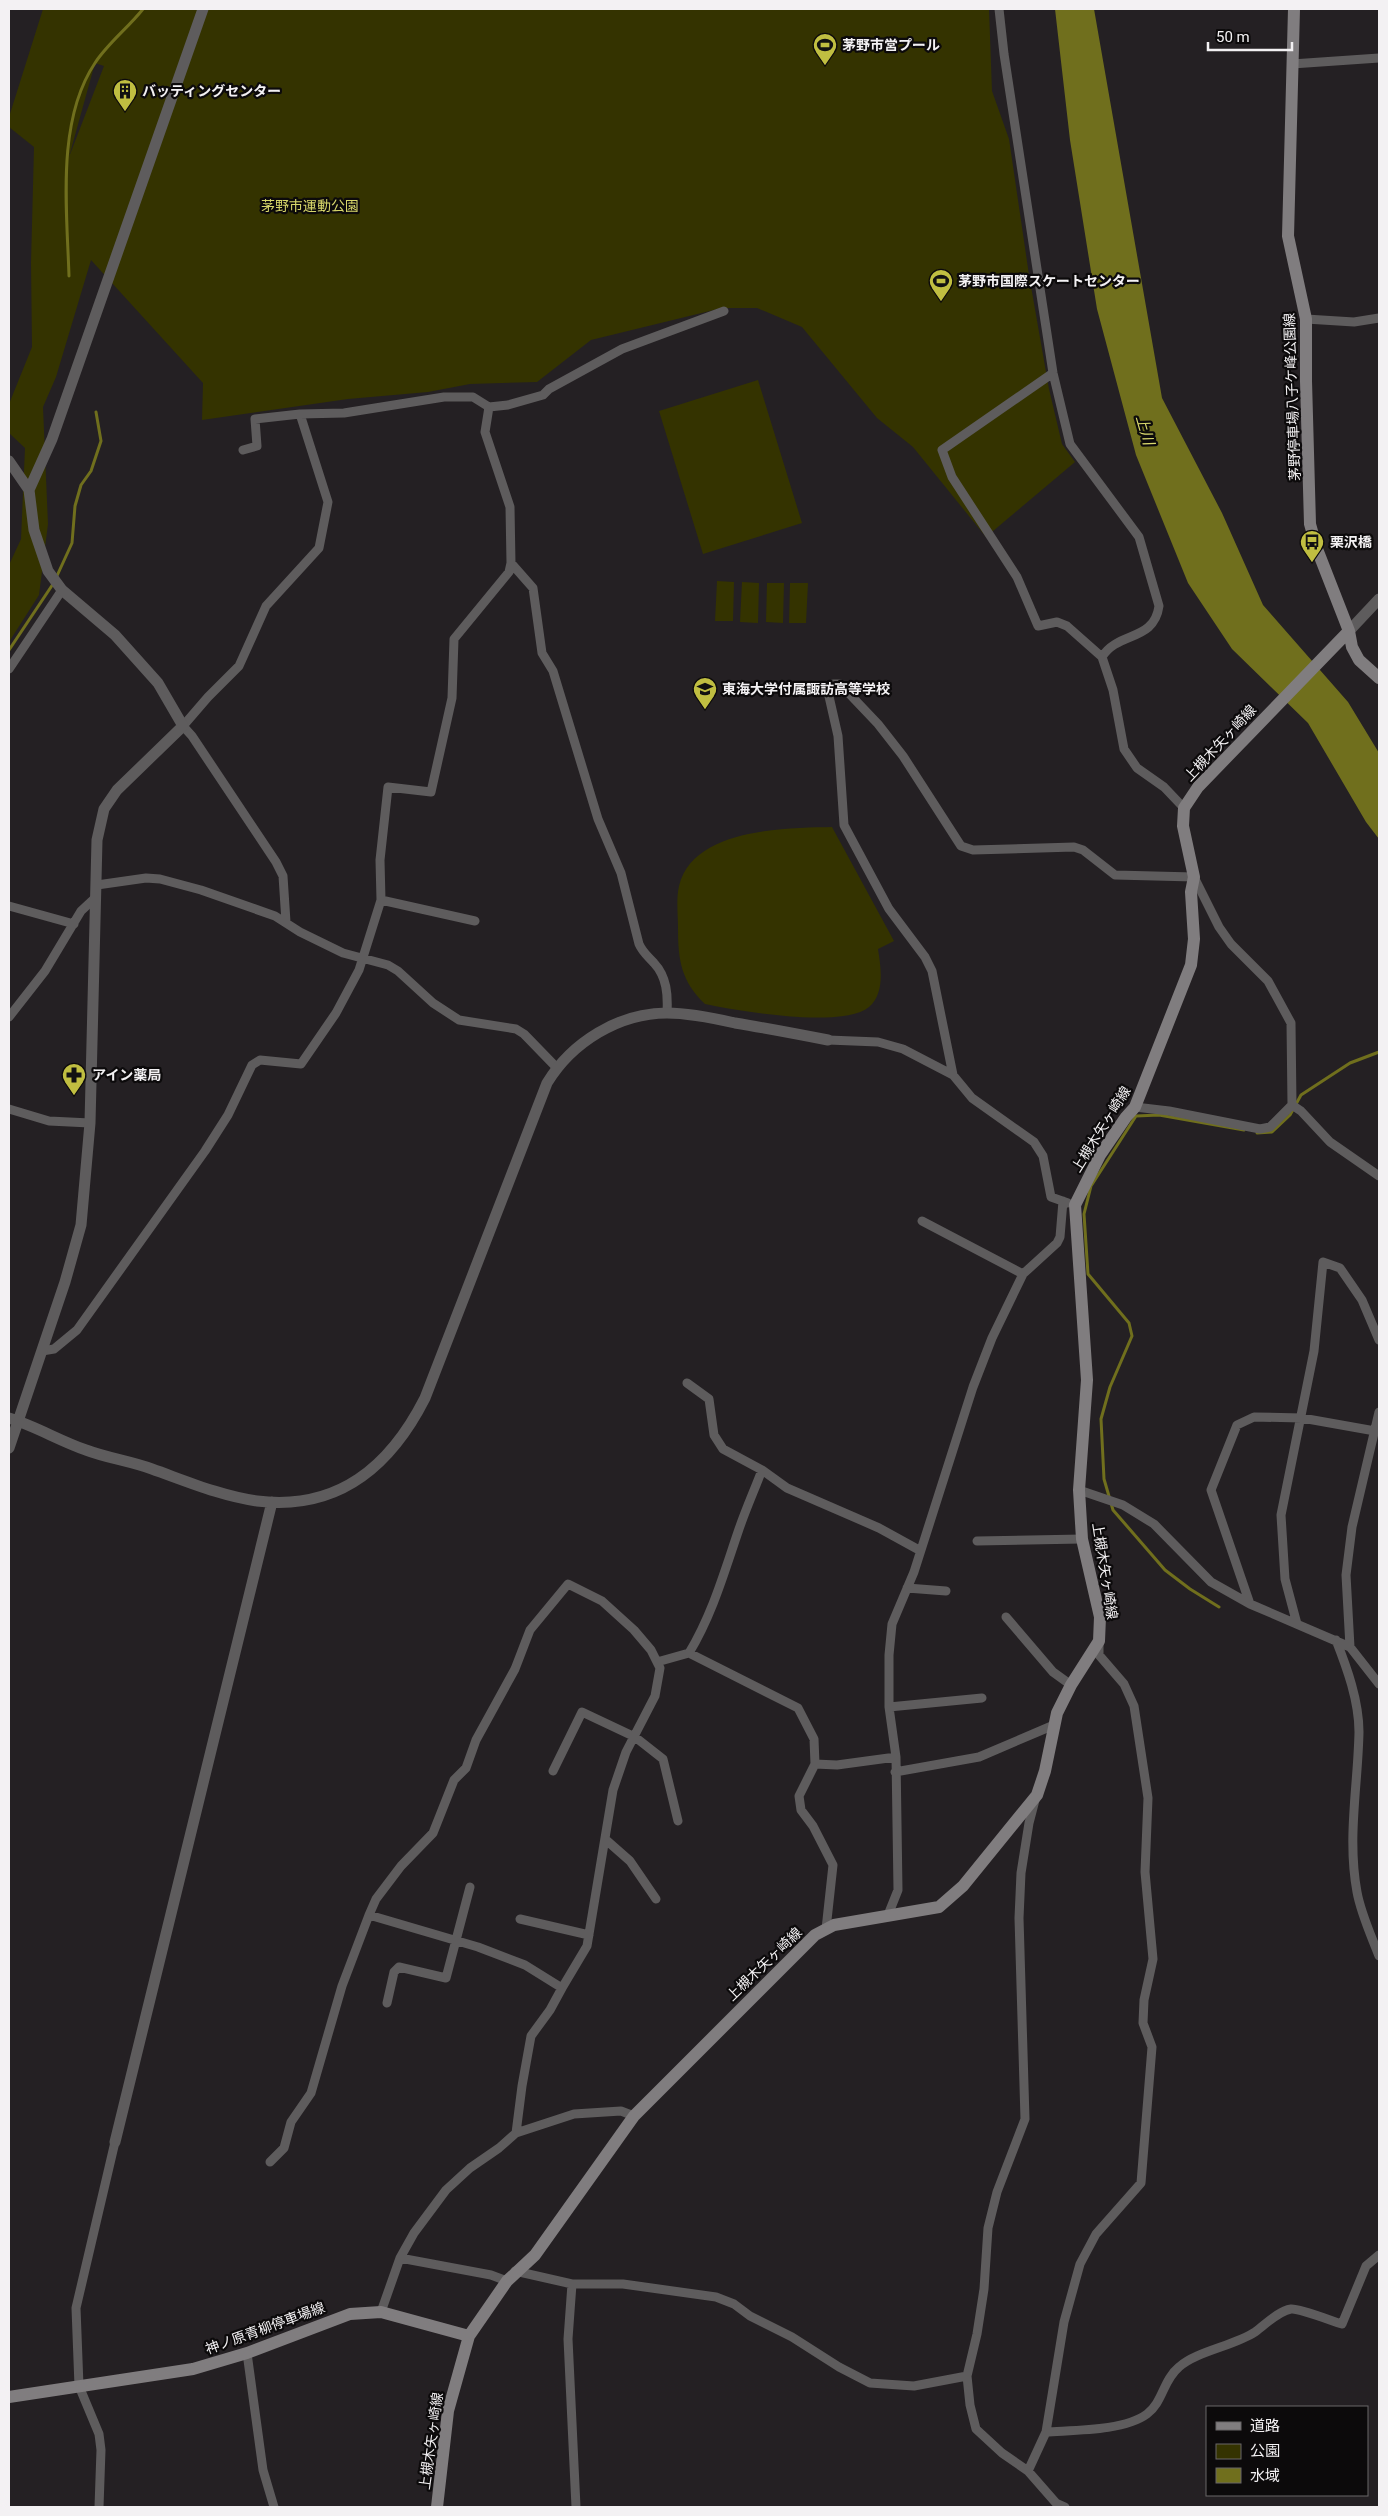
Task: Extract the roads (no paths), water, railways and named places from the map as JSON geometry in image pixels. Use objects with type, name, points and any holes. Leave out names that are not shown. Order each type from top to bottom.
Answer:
[{"type":"main road","name":"茅野停車場八子ケ峰公園線","points":[[1294,9],[1288,236],[1306,319],[1310,524],[1352,647],[1359,660],[1379,678]]},
{"type":"main road","name":"上槻木矢ヶ崎線","points":[[437,2507],[448,2410],[469,2336],[511,2276],[535,2255],[634,2116],[781,1966],[815,1935],[834,1926],[940,1907],[963,1886],[1037,1795],[1045,1771],[1054,1724],[1071,1685],[1098,1641],[1100,1617],[1082,1539],[1079,1490],[1087,1380],[1069,1203],[1100,1155],[1135,1107],[1191,965],[1194,939],[1191,892],[1194,877],[1183,826],[1184,808],[1198,787],[1348,631]]},
{"type":"main road","name":"神ノ原青柳停車場線","points":[[9,2397],[193,2368],[247,2353],[350,2314],[381,2312],[469,2336]]},
{"type":"street","points":[[29,490],[52,439],[203,9]]},
{"type":"street","points":[[999,9],[1053,373],[1070,444],[1138,537],[1159,606],[1158,617],[1148,629],[1108,648],[1102,656]]},
{"type":"street","points":[[1292,64],[1379,58]]},
{"type":"street","points":[[243,450],[257,446],[255,419],[300,414],[344,413],[444,397],[473,397],[489,406],[508,405],[543,395],[549,389],[622,349],[724,311]]},
{"type":"street","points":[[1306,319],[1354,322],[1379,318]]},
{"type":"street","points":[[1053,373],[942,450],[952,477],[1017,577],[1038,626],[1057,622],[1067,626],[1102,656],[1113,690],[1124,749],[1137,768],[1164,787],[1184,808]]},
{"type":"street","points":[[42,1351],[54,1349],[77,1330],[205,1151],[228,1114],[252,1064],[260,1060],[301,1064],[347,993],[359,970],[381,900],[380,860],[388,787],[431,792],[452,698],[454,639],[509,572],[510,508],[485,432],[489,406]]},
{"type":"street","points":[[9,1448],[13,1419],[42,1351],[81,1224],[90,1123],[97,840],[104,809],[117,790],[183,726],[208,697],[239,666],[266,606],[319,548],[328,502],[300,414]]},
{"type":"street","points":[[9,461],[29,490],[34,530],[48,571],[62,590],[115,635],[158,683],[183,726],[192,736],[276,862],[283,876],[286,922]]},
{"type":"street","points":[[510,563],[534,588],[542,653],[553,671],[598,819],[621,873],[639,944],[644,955],[654,963],[664,978],[668,994],[667,1013]]},
{"type":"street","points":[[9,669],[62,590]]},
{"type":"street","points":[[1348,631],[1379,599]]},
{"type":"street","points":[[953,1075],[932,971],[925,957],[889,909],[844,825],[838,736],[828,692],[833,684],[840,684],[878,724],[903,756],[961,846],[973,850],[1074,846],[1083,850],[1115,875],[1194,877],[1219,927],[1231,944],[1268,981],[1291,1023],[1292,1105],[1270,1127],[1260,1129],[1169,1111],[1135,1107]]},
{"type":"street","points":[[97,886],[146,878],[160,879],[201,890],[275,916],[343,953],[388,964],[432,1003],[459,1020],[516,1029],[524,1034],[557,1068]]},
{"type":"street","points":[[9,1017],[45,971],[81,911],[95,898]]},
{"type":"street","points":[[381,900],[475,921]]},
{"type":"street","points":[[9,906],[74,924]]},
{"type":"street","points":[[13,1419],[87,1451],[148,1468],[236,1497],[272,1502],[319,1498],[364,1478],[384,1459],[412,1422],[424,1398],[537,1107],[557,1068],[582,1043],[620,1022],[667,1013],[704,1017],[828,1040],[878,1042],[895,1047],[953,1075],[972,1098],[1034,1142],[1043,1156],[1051,1197],[1069,1203],[1057,1243],[1023,1274],[992,1338],[973,1388],[926,1537],[919,1550],[914,1572],[892,1624],[889,1655],[889,1707],[896,1757],[898,1890],[888,1915]]},
{"type":"street","points":[[1292,1105],[1301,1111],[1330,1142],[1379,1176]]},
{"type":"street","points":[[9,1109],[49,1120],[90,1123]]},
{"type":"street","points":[[922,1221],[1023,1274]]},
{"type":"street","points":[[1296,1624],[1285,1579],[1281,1516],[1314,1351],[1323,1262],[1340,1268],[1362,1300],[1379,1340]]},
{"type":"street","points":[[687,1383],[709,1399],[714,1435],[723,1449],[762,1470],[786,1488],[879,1528],[919,1550]]},
{"type":"street","points":[[1350,1647],[1346,1574],[1352,1527],[1379,1412]]},
{"type":"street","points":[[1250,1604],[1211,1490],[1236,1425],[1254,1417],[1302,1418],[1375,1430]]},
{"type":"street","points":[[689,1653],[702,1632],[762,1470]]},
{"type":"street","points":[[1079,1490],[1123,1505],[1154,1524],[1212,1582],[1250,1604],[1350,1647],[1379,1684]]},
{"type":"street","points":[[99,2507],[102,2450],[99,2434],[79,2386],[76,2308],[272,1502]]},
{"type":"street","points":[[977,1541],[1082,1539]]},
{"type":"street","points":[[270,2162],[284,2148],[291,2122],[311,2093],[342,1986],[376,1899],[401,1866],[433,1833],[454,1780],[466,1768],[476,1740],[515,1669],[530,1630],[568,1584],[602,1601],[634,1630],[651,1650],[660,1668],[655,1696],[626,1752],[613,1790],[587,1946],[550,2010],[531,2036],[516,2132]]},
{"type":"street","points":[[907,1588],[946,1591]]},
{"type":"street","points":[[1006,1617],[1053,1672],[1071,1685]]},
{"type":"street","points":[[1336,1640],[1356,1704],[1359,1730],[1354,1806],[1357,1892],[1365,1922],[1379,1956]]},
{"type":"street","points":[[1028,2471],[1046,2432],[1064,2322],[1080,2264],[1096,2234],[1142,2183],[1152,2046],[1143,2023],[1144,2000],[1153,1959],[1145,1872],[1148,1798],[1134,1706],[1124,1684],[1099,1655],[1098,1641]]},
{"type":"street","points":[[657,1662],[689,1653],[798,1708],[814,1738],[816,1764],[799,1796],[801,1810],[813,1826],[832,1865],[826,1929]]},
{"type":"street","points":[[889,1707],[982,1698]]},
{"type":"street","points":[[552,1771],[582,1712],[635,1737],[662,1758],[678,1821]]},
{"type":"street","points":[[896,1772],[978,1757],[1054,1724]]},
{"type":"street","points":[[816,1764],[837,1765],[896,1757]]},
{"type":"street","points":[[1037,1795],[1029,1824],[1021,1874],[1019,1918],[1025,2119],[997,2192],[988,2228],[984,2289],[977,2334],[967,2376],[970,2405],[976,2430],[1028,2471],[1055,2505],[1065,2507]]},
{"type":"street","points":[[605,1839],[630,1861],[656,1899]]},
{"type":"street","points":[[386,2003],[394,1972],[399,1967],[446,1978],[470,1887]]},
{"type":"street","points":[[369,1915],[456,1940],[525,1965],[562,1988]]},
{"type":"street","points":[[520,1919],[589,1936]]},
{"type":"street","points":[[381,2312],[400,2258],[414,2233],[446,2190],[470,2168],[516,2132],[574,2114],[621,2111],[634,2116]]},
{"type":"street","points":[[1046,2432],[1111,2426],[1131,2422],[1147,2414],[1157,2403],[1168,2378],[1179,2366],[1253,2333],[1280,2314],[1291,2309],[1342,2324],[1366,2266],[1379,2255]]},
{"type":"street","points":[[400,2258],[491,2275],[572,2284],[622,2284],[716,2297],[734,2304],[750,2316],[792,2337],[839,2368],[870,2383],[914,2386],[967,2376]]},
{"type":"street","points":[[572,2284],[568,2358],[576,2507]]},
{"type":"street","points":[[247,2353],[263,2470],[274,2507]]},
{"type":"water","name":"上川","points":[[1055,9],[1094,9],[1162,398],[1222,513],[1263,605],[1348,702],[1379,753],[1379,839],[1366,822],[1308,723],[1232,649],[1188,583],[1136,455],[1097,309],[1070,140]]},
{"type":"waterway","points":[[69,276],[66,195],[69,138],[74,111],[83,86],[95,63],[143,9]]},
{"type":"waterway","points":[[56,578],[72,543],[75,506],[81,485],[91,471],[101,441],[96,412]]},
{"type":"waterway","points":[[9,650],[53,584]]},
{"type":"waterway","points":[[1257,1133],[1272,1132],[1290,1115],[1301,1095],[1350,1063],[1379,1052]]},
{"type":"waterway","points":[[1219,1607],[1190,1589],[1165,1570],[1113,1510],[1104,1479],[1101,1419],[1110,1387],[1132,1336],[1129,1323],[1088,1274],[1084,1214],[1091,1186],[1136,1116],[1159,1115],[1244,1130]]},
{"type":"place","name":"茅野市営プール","points":[[825,66]]},
{"type":"place","name":"バッティングセンター","points":[[125,112]]},
{"type":"place","name":"茅野市国際スケートセンター","points":[[941,302]]},
{"type":"place","name":"栗沢橋","points":[[1312,563]]},
{"type":"place","name":"東海大学付属諏訪高等学校","points":[[705,710]]},
{"type":"place","name":"アイン薬局","points":[[74,1096]]},
{"type":"park label","name":"茅野市運動公園","points":[[310,206]]}]
